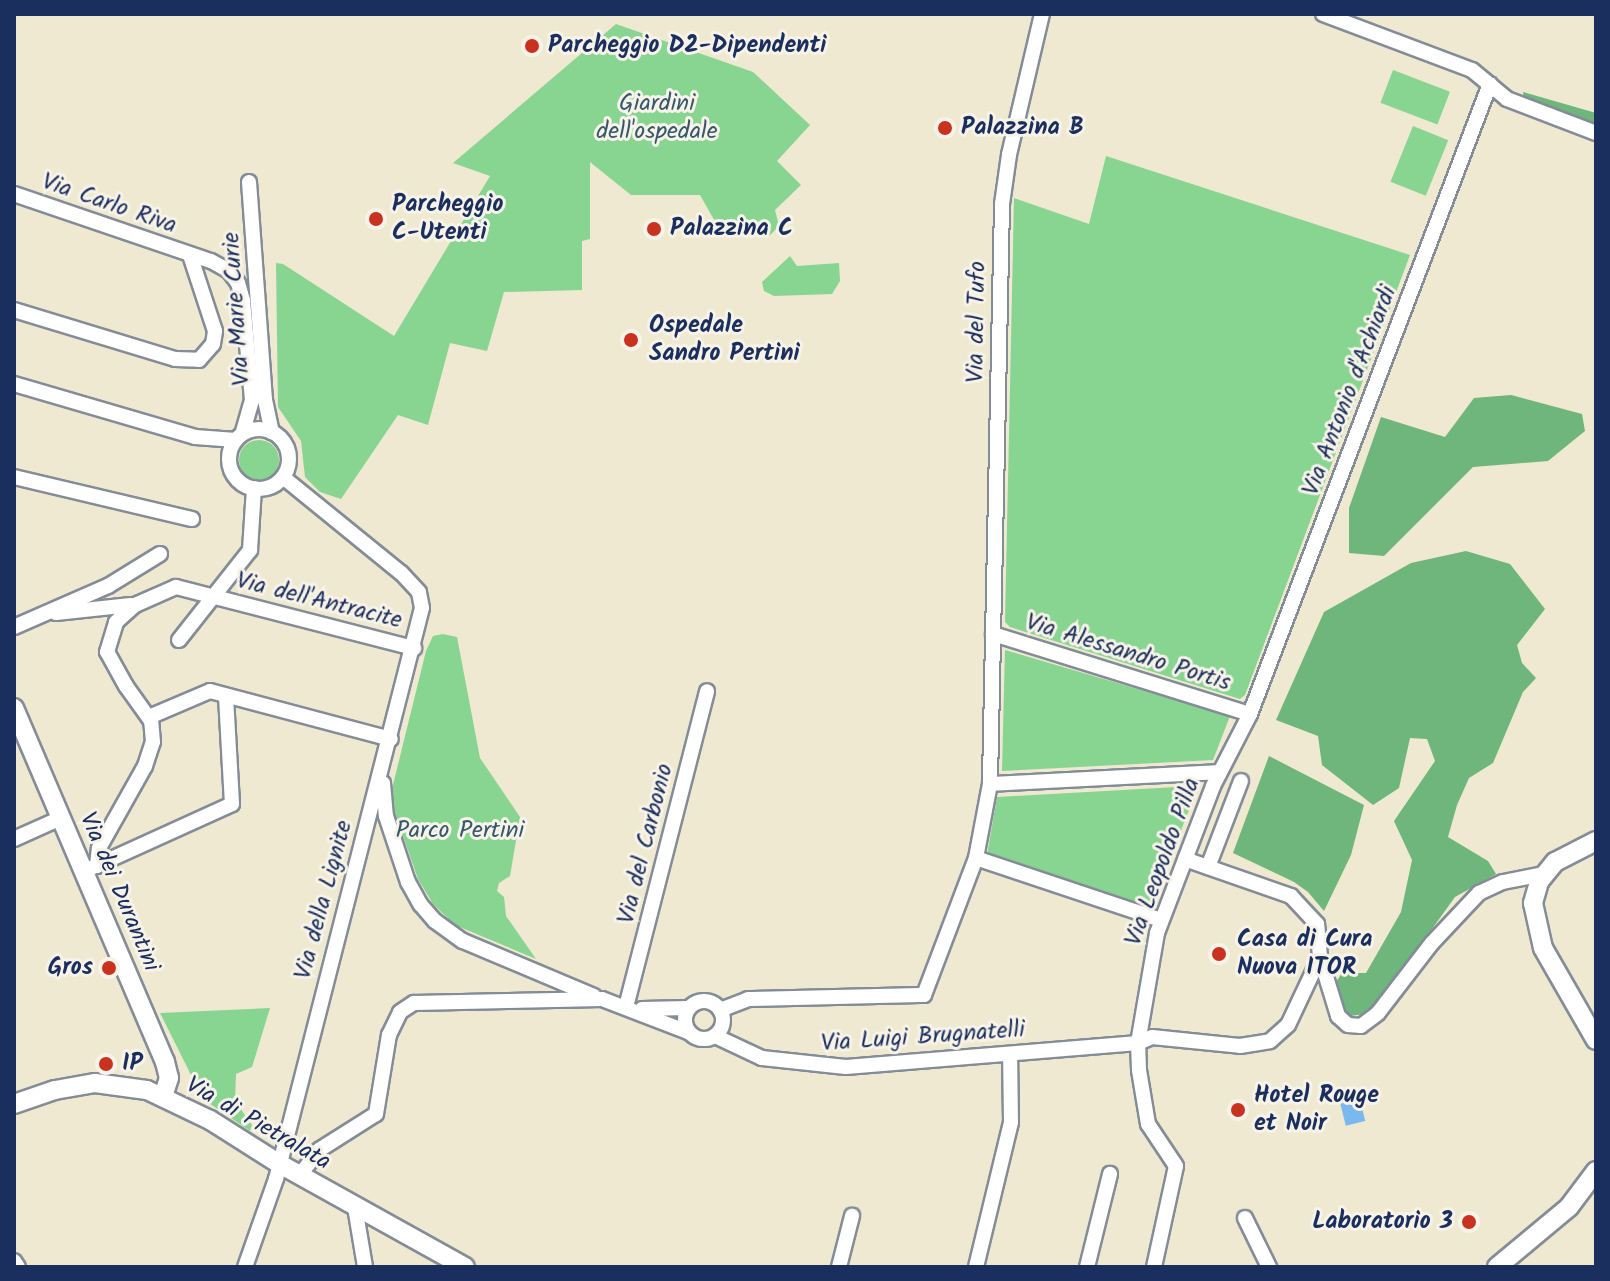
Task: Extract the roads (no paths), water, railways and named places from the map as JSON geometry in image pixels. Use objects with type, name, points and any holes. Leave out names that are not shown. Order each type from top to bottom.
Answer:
[{"type":"street","name":"Via del Tufo","points":[[720,1010],[744,1000],[762,998],[924,995],[976,858],[990,784],[1002,204],[1013,136],[1042,14]]},
{"type":"street","points":[[1323,14],[1472,70],[1507,99],[1596,133]]},
{"type":"street","name":"Via Antonio d'Achiardi","points":[[1250,714],[1490,84]]},
{"type":"street","name":"Via Marie Curie","points":[[249,182],[265,400],[272,432]]},
{"type":"street","name":"Via Carlo Riva","points":[[14,194],[229,271],[238,283],[252,400],[239,437]]},
{"type":"street","points":[[14,310],[175,359],[199,360],[213,344],[215,331],[190,255]]},
{"type":"street","points":[[14,384],[195,437],[239,437],[256,429],[272,432],[287,450],[288,464],[283,477],[270,487],[254,488],[240,482],[231,469],[230,453],[239,437]]},
{"type":"street","points":[[14,477],[192,519]]},
{"type":"street","name":"Via della Lignite","points":[[245,1267],[276,1179],[368,816],[391,739],[422,608],[419,592],[373,549],[283,477]]},
{"type":"street","name":"Via dell'Antracite","points":[[179,640],[250,550],[254,488]]},
{"type":"street","points":[[14,627],[108,586],[160,554]]},
{"type":"street","name":"Via dell'Antracite","points":[[149,717],[126,686],[107,652],[116,622],[135,605],[172,587],[414,648]]},
{"type":"street","points":[[52,613],[79,613],[135,605]]},
{"type":"street","name":"Via Alessandro Portis","points":[[993,634],[1250,714]]},
{"type":"street","name":"Via del Carbonio","points":[[630,1008],[707,691]]},
{"type":"street","points":[[91,869],[99,848],[149,757],[153,731],[149,717],[202,693],[226,696],[391,739]]},
{"type":"street","points":[[91,869],[232,804],[226,696]]},
{"type":"street","name":"Via dei Durantini","points":[[14,708],[61,818],[91,869],[165,1062],[169,1082],[163,1097]]},
{"type":"street","name":"Via Leopoldo Pilla","points":[[1154,1267],[1176,1166],[1154,1138],[1145,1115],[1138,1043],[1147,978],[1161,920],[1219,772],[1250,714]]},
{"type":"street","points":[[383,769],[383,803],[410,887],[439,925],[463,941],[702,1039],[715,1036],[722,1026],[720,1010],[708,1002],[689,1008],[630,1008]]},
{"type":"street","points":[[990,784],[1219,772]]},
{"type":"street","points":[[1208,867],[1241,781]]},
{"type":"street","points":[[368,816],[378,813],[388,822]]},
{"type":"street","points":[[14,839],[61,818]]},
{"type":"street","points":[[1596,841],[1564,855],[1544,874],[1533,903],[1538,934],[1596,1040]]},
{"type":"street","points":[[976,858],[1161,920]]},
{"type":"street","points":[[1185,859],[1297,900],[1317,924],[1320,957],[1338,1016],[1348,1025],[1361,1026],[1378,1013],[1432,943],[1479,893],[1503,882],[1544,874]]},
{"type":"street","name":"Via Luigi Brugnatelli","points":[[715,1036],[762,1058],[830,1067],[1138,1043],[1158,1037],[1240,1046],[1270,1041],[1288,1025],[1320,957]]},
{"type":"street","points":[[299,1176],[319,1150],[376,1114],[389,1035],[400,1012],[410,1005],[424,1001],[602,999]]},
{"type":"street","points":[[688,1032],[685,1022],[689,1008]]},
{"type":"street","points":[[976,1267],[1011,1122],[1010,1054]]},
{"type":"street","name":"Via di Pietralata","points":[[14,1104],[55,1090],[95,1083],[126,1086],[163,1097],[210,1120],[299,1176],[465,1267]]},
{"type":"street","points":[[1498,1267],[1569,1207],[1596,1171]]},
{"type":"street","points":[[1087,1267],[1110,1174]]},
{"type":"street","points":[[355,1207],[365,1267]]},
{"type":"street","points":[[839,1267],[852,1216]]},
{"type":"street","points":[[1245,1218],[1269,1267]]},
{"type":"street","points":[[14,1261],[18,1267]]},
{"type":"water","points":[[1357,1088],[1365,1121],[1346,1126],[1338,1093]]},
{"type":"place","name":"Parcheggio D2-Dipendenti","points":[[532,46]]},
{"type":"place","name":"Palazzina B","points":[[945,128]]},
{"type":"place","name":"Parcheggio C-Utenti","points":[[376,219]]},
{"type":"place","name":"Palazzina C","points":[[654,229]]},
{"type":"place","name":"Ospedale Sandro Pertini","points":[[631,340]]},
{"type":"place","name":"Casa di Cura Nuova ITOR","points":[[1219,954]]},
{"type":"place","name":"Gros","points":[[109,968]]},
{"type":"place","name":"IP","points":[[106,1064]]},
{"type":"place","name":"Hotel Rouge et Noir","points":[[1238,1110]]},
{"type":"place","name":"Laboratorio 3","points":[[1469,1222]]},
{"type":"park label","name":"Giardini dell'ospedale","points":[[657,118]]},
{"type":"park label","name":"Parco Pertini","points":[[460,831]]}]
